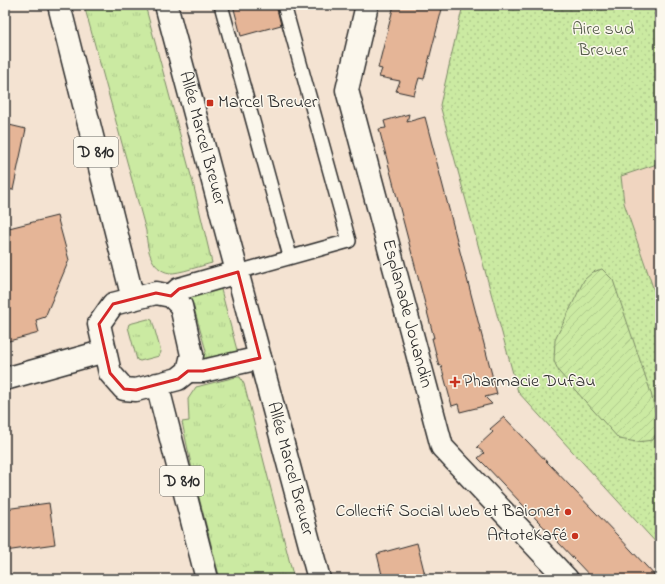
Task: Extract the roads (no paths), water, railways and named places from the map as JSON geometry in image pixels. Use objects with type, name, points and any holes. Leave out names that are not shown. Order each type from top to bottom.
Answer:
[{"type":"street","name":"D 810","points":[[59,5],[133,299]]},
{"type":"street","name":"Allée Marcel Breuer","points":[[166,5],[319,579]]},
{"type":"street","name":"Esplanade Jouandin","points":[[367,5],[347,90],[442,447],[567,579]]},
{"type":"street","points":[[171,296],[178,289],[238,272]]},
{"type":"street","points":[[188,371],[192,355],[180,306],[171,296],[156,293],[113,304],[99,324],[110,373],[124,389],[136,390],[178,378],[188,371],[203,371],[260,358]]},
{"type":"street","points":[[5,379],[105,351]]},
{"type":"street","name":"D 810","points":[[157,384],[207,579]]},
{"type":"lane","points":[[221,5],[290,256]]},
{"type":"lane","points":[[238,272],[290,256],[349,241],[284,5]]},
{"type":"place","name":"Marcel Breuer","points":[[210,103]]},
{"type":"place","name":"Pharmacie Dufau","points":[[455,382]]},
{"type":"place","name":"Collectif Social Web et Baionet","points":[[568,512]]},
{"type":"place","name":"ArtoteKafé","points":[[575,536]]},
{"type":"park label","name":"Aire sud Breuer","points":[[603,40]]}]
